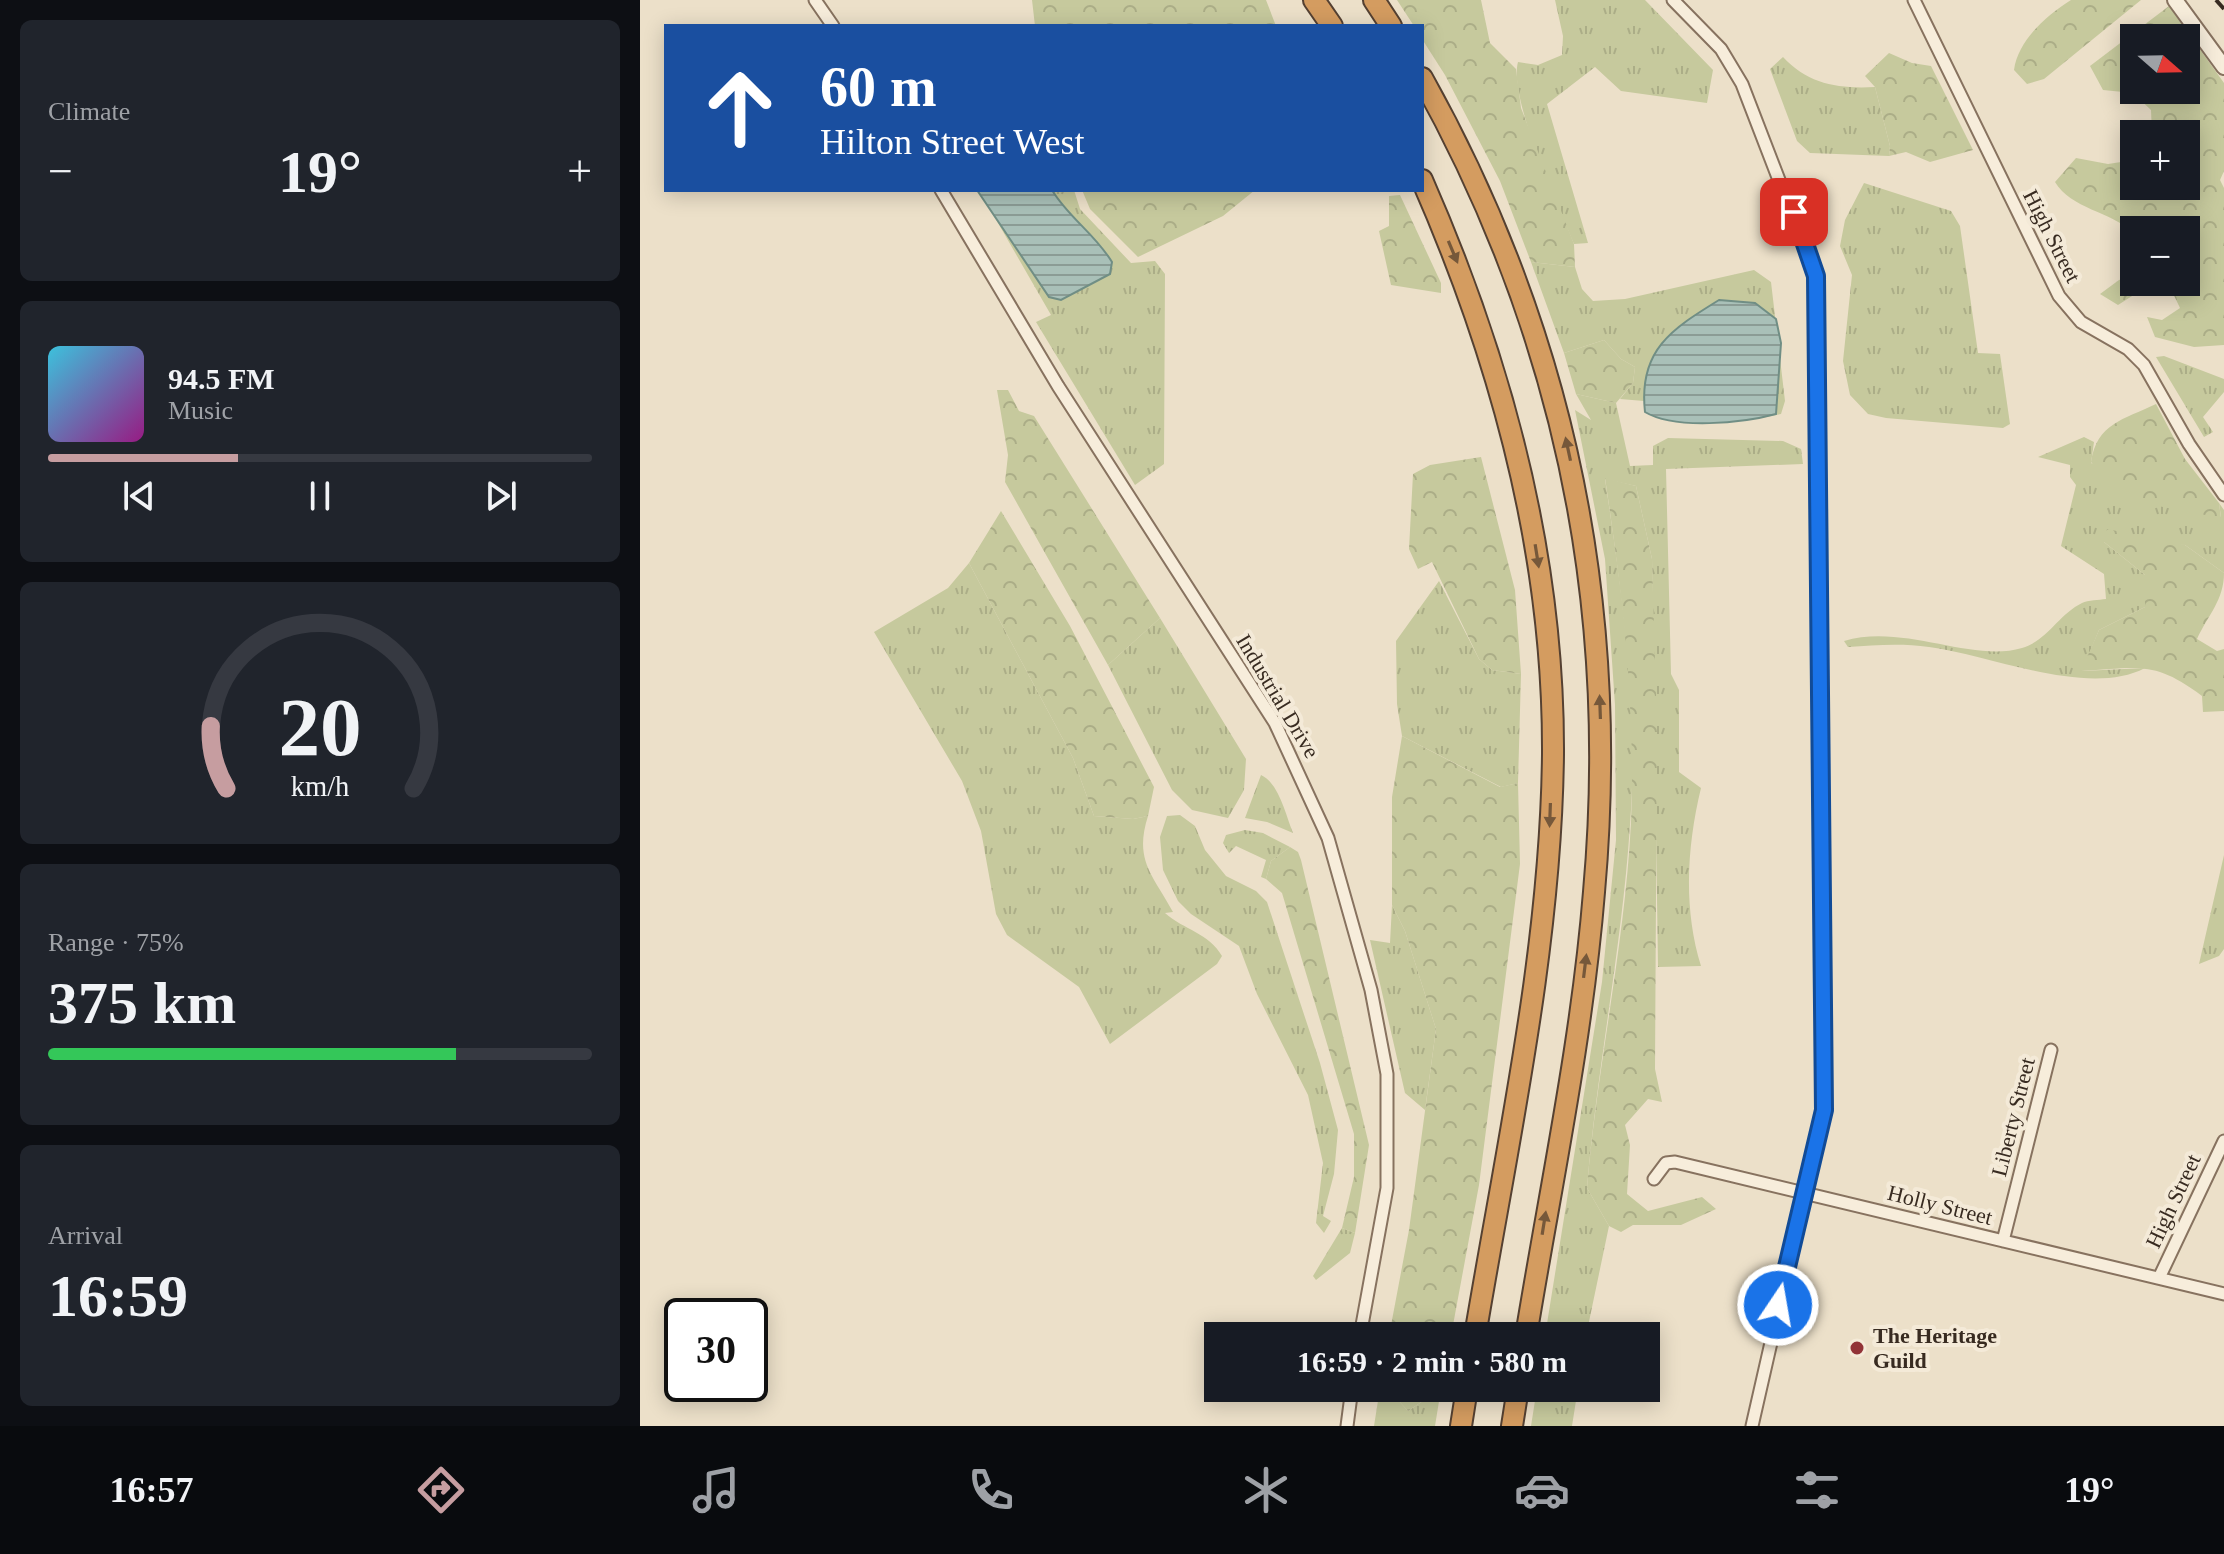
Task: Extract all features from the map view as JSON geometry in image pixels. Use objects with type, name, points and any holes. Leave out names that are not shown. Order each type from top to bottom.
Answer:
[{"type":"highway","points":[[1314,0],[1331,24]]},
{"type":"highway","points":[[1374,0],[1390,24]]},
{"type":"highway","points":[[1424,82],[1471,172],[1540,346],[1575,483],[1595,618],[1601,766],[1594,897],[1528,1322]]},
{"type":"highway","points":[[1424,185],[1476,311],[1515,440],[1539,571],[1552,708],[1549,843],[1540,934],[1477,1322]]},
{"type":"highway","points":[[1461,1426],[1465,1402]]},
{"type":"highway","points":[[1512,1426],[1516,1402]]},
{"type":"street","points":[[815,0],[832,24]]},
{"type":"street","points":[[1673,0],[1721,49],[1742,84],[1816,276],[1824,1110],[1752,1426]]},
{"type":"street","name":"High Street","points":[[1914,0],[2059,296],[2081,322],[2128,349],[2144,365],[2189,444],[2224,495]]},
{"type":"street","points":[[2175,0],[2224,67]]},
{"type":"street","name":"Industrial Drive","points":[[942,192],[1058,386],[1275,723],[1328,838],[1371,990],[1387,1074],[1387,1188],[1363,1322]]},
{"type":"street","name":"Liberty Street","points":[[2003,1241],[2051,1050]]},
{"type":"street","name":"High Street","points":[[2159,1278],[2224,1141]]},
{"type":"street","name":"Holly Street","points":[[1654,1179],[1666,1163],[1675,1162],[2224,1294]]},
{"type":"street","points":[[1347,1426],[1350,1402]]},
{"type":"green space","points":[[1032,0],[1266,0],[1275,24],[1035,24]]},
{"type":"green space","points":[[1397,0],[1481,0],[1490,43],[1516,69],[1521,108],[1574,244],[1575,267],[1531,262],[1500,181],[1445,75],[1424,42],[1424,24],[1413,24]]},
{"type":"green space","points":[[1555,0],[1645,0],[1713,70],[1707,103],[1621,91],[1595,67],[1547,104],[1588,243],[1574,244],[1527,125],[1517,79],[1518,62],[1538,65],[1562,55],[1563,36]]},
{"type":"green space","points":[[2071,0],[2141,0],[2044,79],[2027,84],[2014,70],[2021,49],[2043,21]]},
{"type":"green space","points":[[2169,6],[2182,24],[2145,24]]},
{"type":"green space","points":[[2120,43],[2120,92],[2103,90],[2090,66]]},
{"type":"green space","points":[[2200,49],[2224,83],[2224,171],[2220,180],[2224,188],[2224,345],[2194,347],[2155,337],[2147,317],[2162,320],[2180,308],[2174,296],[2200,296],[2200,216],[2120,216],[2120,224],[2071,198],[2055,182],[2076,158],[2108,164],[2120,162],[2120,200],[2200,200],[2200,120],[2151,120],[2151,110],[2145,104],[2200,104]]},
{"type":"green space","points":[[1889,53],[1912,63],[1931,66],[1973,150],[1930,162],[1906,152],[1889,156],[1890,146],[1875,87],[1865,76]]},
{"type":"green space","points":[[1783,57],[1803,73],[1824,83],[1875,87],[1890,146],[1889,156],[1810,153],[1797,141],[1770,69]]},
{"type":"green space","points":[[1864,183],[1951,211],[1960,226],[1978,353],[2000,354],[2010,424],[2003,428],[1886,418],[1868,414],[1850,395],[1843,361],[1852,275],[1840,246],[1845,220]]},
{"type":"green space","points":[[980,192],[1075,192],[1080,209],[1131,263],[1155,261],[1165,274],[1164,464],[1135,485],[1036,322],[1051,315]]},
{"type":"green space","points":[[1083,192],[1253,192],[1223,216],[1138,257],[1090,209]]},
{"type":"green space","points":[[1400,195],[1441,283],[1441,293],[1391,285],[1379,231],[1389,226],[1389,196]]},
{"type":"green space","points":[[1531,262],[1575,267],[1582,289],[1593,301],[1625,299],[1754,270],[1771,282],[1785,401],[1781,414],[1731,422],[1692,423],[1658,418],[1645,412],[1644,401],[1620,399],[1633,383],[1635,367],[1621,359],[1604,340],[1564,353]]},
{"type":"green space","points":[[2119,280],[2120,296],[2132,296],[2118,305],[2100,294]]},
{"type":"green space","points":[[1604,340],[1621,359],[1635,367],[1633,383],[1616,403],[1576,394],[1564,353]]},
{"type":"green space","points":[[2164,356],[2224,379],[2224,392],[2203,417],[2213,432],[2204,437],[2156,357]]},
{"type":"green space","points":[[997,390],[1008,390],[1019,411],[1034,416],[1160,618],[1108,665],[1005,482],[1008,455]]},
{"type":"green space","points":[[1576,394],[1616,403],[1630,466],[1653,465],[1653,446],[1668,438],[1783,441],[1801,449],[1803,464],[1666,469],[1671,674],[1679,690],[1679,772],[1701,788],[1690,855],[1689,899],[1701,966],[1658,967],[1652,559],[1636,486],[1605,479],[1623,608],[1632,738],[1626,871],[1587,1188],[1609,1226],[1589,1322],[1547,1322],[1602,982],[1616,840],[1615,705],[1605,559],[1575,410],[1591,420]]},
{"type":"green space","points":[[2156,404],[2185,459],[2219,503],[2221,518],[2121,499],[2091,462],[2099,439],[2113,424]]},
{"type":"green space","points":[[2084,437],[2094,442],[2091,463],[2221,517],[2219,503],[2224,510],[2224,573],[2185,545],[2104,542],[2145,575],[2145,607],[2099,630],[2082,671],[2145,668],[2122,676],[2068,677],[1929,647],[1848,647],[1844,641],[1890,637],[1981,651],[2022,648],[2039,640],[2082,603],[2106,599],[2104,574],[2061,546],[2076,485],[2070,477],[2070,465],[2038,457]]},
{"type":"green space","points":[[1481,457],[1515,590],[1521,674],[1492,670],[1479,659],[1432,562],[1418,569],[1409,549],[1413,474],[1430,465]]},
{"type":"green space","points":[[1605,478],[1636,486],[1652,559],[1657,729],[1655,1069],[1662,1102],[1648,1099],[1625,1125],[1630,1145],[1627,1194],[1648,1211],[1702,1197],[1716,1209],[1681,1225],[1633,1225],[1621,1232],[1609,1226],[1587,1188],[1623,914],[1631,822],[1631,736],[1626,649]]},
{"type":"green space","points":[[1001,511],[1070,626],[1154,787],[1148,816],[1133,819],[1094,816],[1073,758],[969,563]]},
{"type":"green space","points":[[2107,529],[2185,545],[2224,573],[2218,599],[2197,639],[2217,651],[2224,649],[2224,711],[2203,712],[2202,696],[2158,671],[2132,668],[2081,671],[2099,630],[2145,607],[2145,575],[2104,542]]},
{"type":"green space","points":[[969,563],[1073,758],[1094,816],[1133,819],[1148,816],[1144,831],[1144,856],[1152,877],[1173,912],[1165,913],[1210,942],[1222,956],[1217,964],[1110,1044],[1079,987],[1007,935],[996,914],[981,831],[962,781],[874,632],[948,588]]},
{"type":"green space","points":[[1439,581],[1479,659],[1492,670],[1521,674],[1518,783],[1501,787],[1402,736],[1397,704],[1396,641]]},
{"type":"green space","points":[[1160,618],[1246,759],[1244,790],[1228,818],[1192,810],[1172,790],[1108,665]]},
{"type":"green space","points":[[1402,736],[1500,787],[1518,783],[1520,864],[1479,1185],[1454,1322],[1392,1322],[1409,1230],[1436,1029],[1405,931],[1392,905],[1392,797]]},
{"type":"green space","points":[[1261,775],[1277,792],[1293,833],[1267,822],[1245,818]]},
{"type":"green space","points":[[1180,815],[1195,826],[1205,850],[1226,876],[1256,891],[1267,902],[1320,1063],[1338,1130],[1334,1174],[1323,1216],[1331,1221],[1324,1233],[1316,1223],[1323,1163],[1308,1095],[1257,994],[1239,946],[1191,914],[1178,901],[1163,870],[1160,837],[1167,816]]},
{"type":"green space","points":[[1245,830],[1263,833],[1290,847],[1271,861],[1266,879],[1261,877],[1266,860],[1236,846],[1229,853],[1223,843],[1226,835]]},
{"type":"green space","points":[[1290,847],[1298,852],[1301,860],[1369,1145],[1355,1233],[1342,1228],[1354,1177],[1354,1134],[1282,893],[1266,879],[1271,861]]},
{"type":"green space","points":[[2224,855],[2224,949],[2219,956],[2199,964]]},
{"type":"green space","points":[[1392,905],[1405,931],[1436,1029],[1425,1110],[1405,1093],[1370,940],[1390,943]]},
{"type":"green space","points":[[1342,1228],[1355,1233],[1350,1253],[1316,1280],[1313,1276]]},
{"type":"green space","points":[[1378,1402],[1400,1402],[1408,1411],[1422,1402],[1439,1402],[1435,1426],[1374,1426]]},
{"type":"green space","points":[[1400,1402],[1421,1402],[1408,1411]]},
{"type":"green space","points":[[1535,1402],[1576,1402],[1572,1426],[1531,1426]]},
{"type":"water","points":[[978,192],[1053,192],[1112,262],[1110,274],[1061,300],[1049,297]]},
{"type":"water","points":[[1719,300],[1755,303],[1776,319],[1781,343],[1776,414],[1728,422],[1691,423],[1658,418],[1645,412],[1644,391],[1653,357],[1673,332]]},
{"type":"railway","points":[[2216,0],[2224,9]]},
{"type":"place","name":"The Heritage Guild","points":[[1857,1348]]},
{"type":"route","points":[[1778,1305],[1824,1110],[1816,276],[1794,212]]}]
